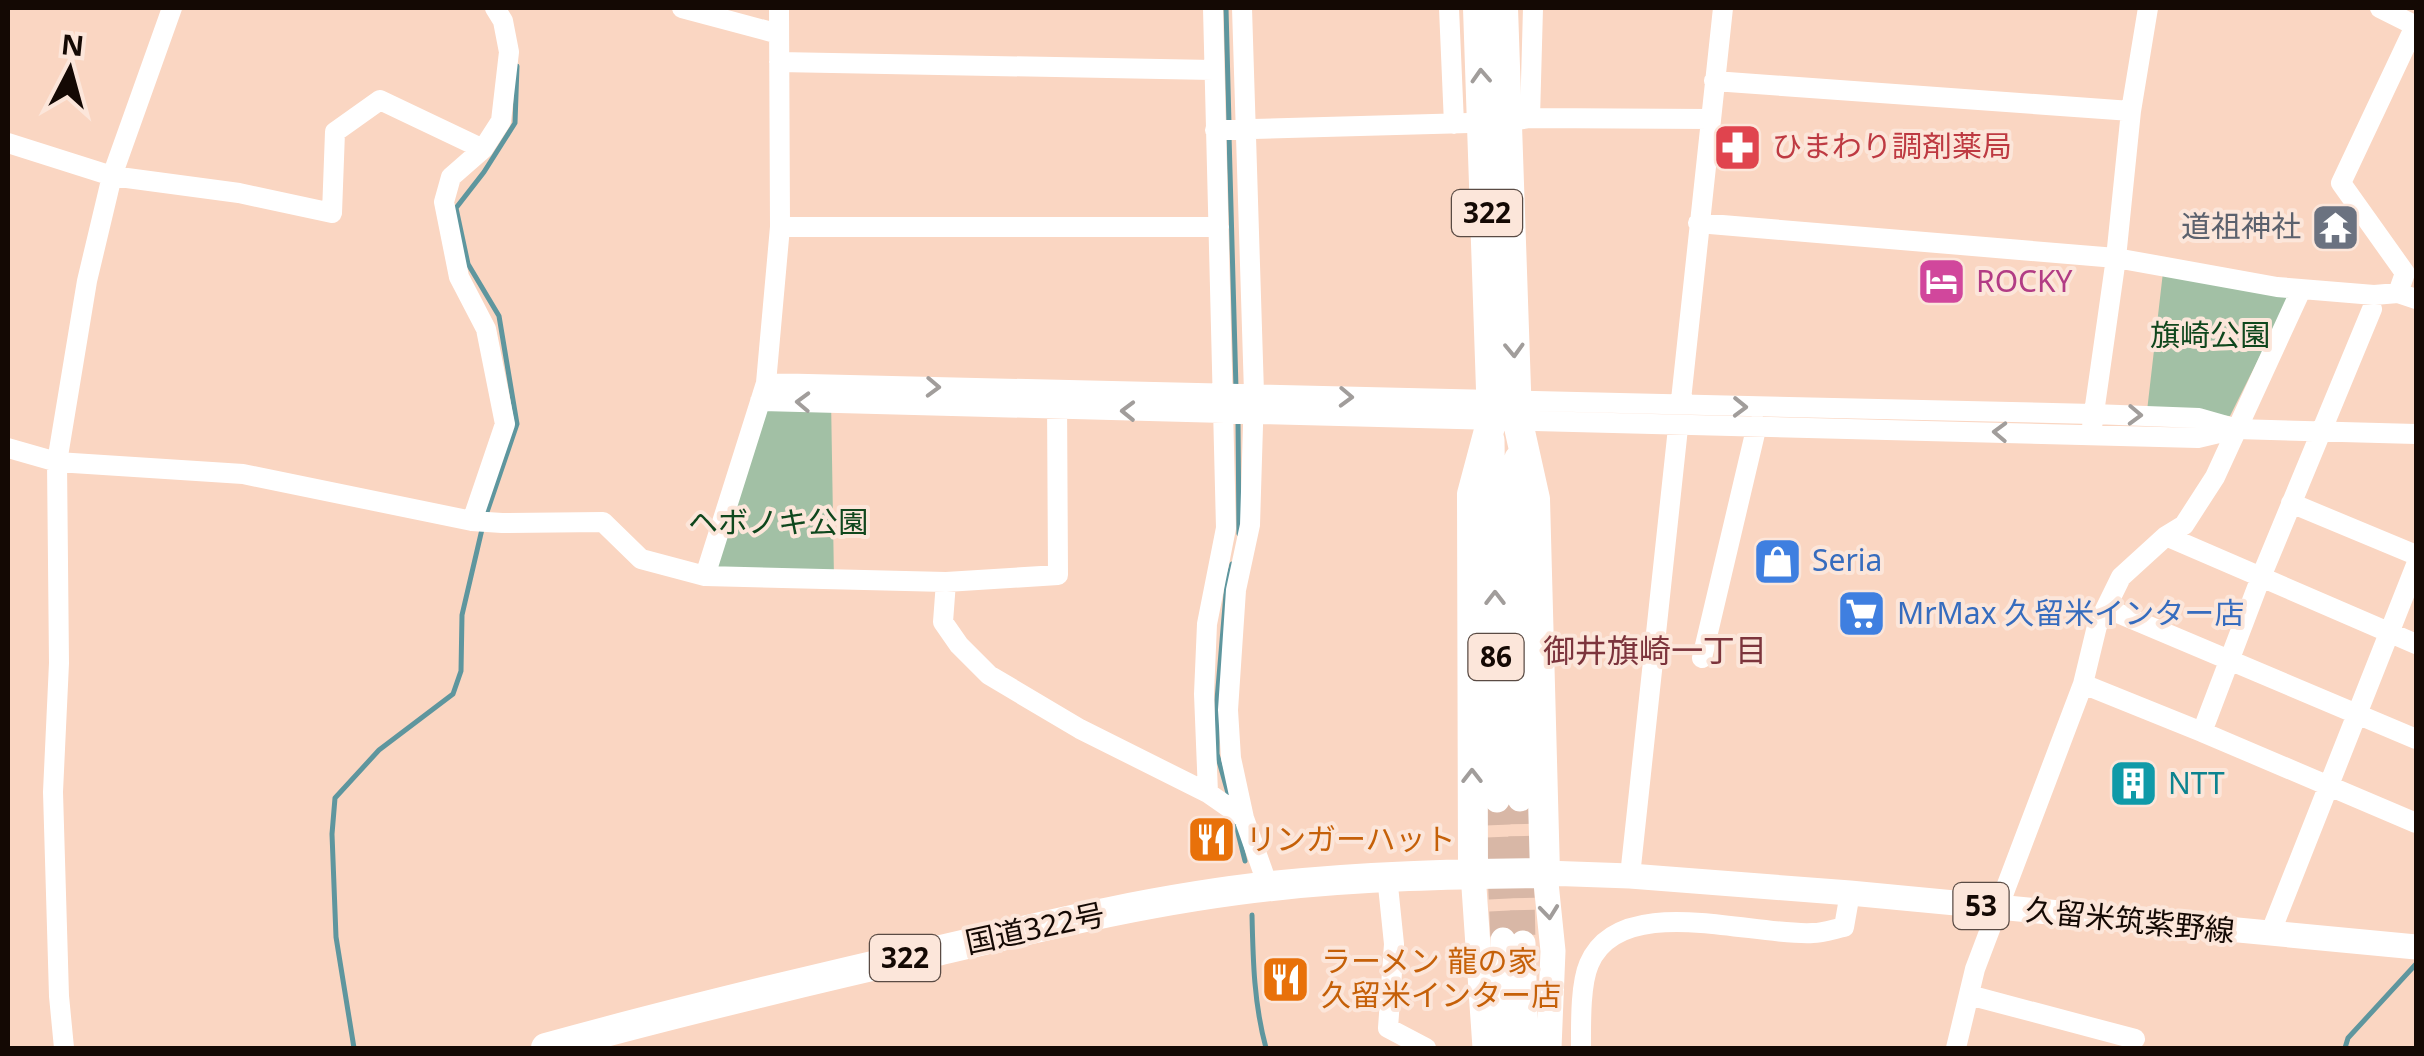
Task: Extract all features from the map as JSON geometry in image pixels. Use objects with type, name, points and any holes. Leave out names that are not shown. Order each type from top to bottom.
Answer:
[{"type":"highway","name":"322","points":[[1478,8],[1493,122],[1504,410],[1535,499],[1545,873]]},
{"type":"highway","name":"322","points":[[1493,122],[1503,8]]},
{"type":"highway","name":"322","points":[[1474,874],[1472,494],[1504,410]]},
{"type":"highway","name":"国道322号","points":[[546,1048],[1061,922],[1268,886],[1387,876],[1545,873]]},
{"type":"main road","name":"86","points":[[1504,410],[1509,800]]},
{"type":"main road","name":"久留米筑紫野線","points":[[1545,873],[1850,894],[2416,947]]},
{"type":"main road","points":[[1545,873],[1552,951],[1549,1048]]},
{"type":"main road","points":[[1474,874],[1485,1048]]},
{"type":"main road","points":[[1506,1048],[1513,941],[1526,1048]]},
{"type":"street","points":[[64,1048],[58,996],[53,792],[59,645],[57,462],[87,281],[112,176],[172,8]]},
{"type":"street","points":[[472,520],[505,424],[486,330],[459,277],[444,202],[451,176],[482,150],[501,120],[509,52],[503,21],[494,8]]},
{"type":"street","points":[[682,8],[778,34]]},
{"type":"street","points":[[705,576],[763,392],[780,227],[779,8]]},
{"type":"street","points":[[1208,794],[1204,694],[1208,624],[1226,528],[1213,8]]},
{"type":"street","points":[[1242,8],[1250,525],[1236,590],[1228,710],[1231,758],[1244,818],[1268,886]]},
{"type":"street","points":[[1449,8],[1493,122]]},
{"type":"street","points":[[1493,122],[1533,8]]},
{"type":"street","points":[[1630,876],[1723,8]]},
{"type":"street","points":[[2092,424],[2148,8]]},
{"type":"street","points":[[1698,223],[2116,258],[2301,290],[2374,295],[2409,284],[2341,182],[2416,26],[2380,8]]},
{"type":"street","points":[[778,62],[1214,70]]},
{"type":"street","points":[[1714,81],[2131,112]]},
{"type":"street","points":[[8,143],[112,176],[239,192],[332,213],[335,132],[380,100],[482,150]]},
{"type":"street","points":[[1215,130],[1710,119]]},
{"type":"street","points":[[780,227],[1219,228]]},
{"type":"street","points":[[1956,1048],[1997,908],[2084,684],[2106,608],[2121,577],[2184,525],[2215,477],[2301,290]]},
{"type":"street","points":[[2202,732],[2372,309]]},
{"type":"street","points":[[763,392],[2092,424]]},
{"type":"street","points":[[8,448],[57,462],[243,474],[472,520],[602,522],[641,559],[705,576],[946,582],[1058,574],[1057,400]]},
{"type":"street","points":[[1680,414],[1757,425],[2092,424],[2199,418],[2236,429],[2416,434]]},
{"type":"street","points":[[1702,658],[1757,425]]},
{"type":"street","points":[[2292,503],[2416,554]]},
{"type":"street","points":[[2166,536],[2416,644]]},
{"type":"street","points":[[2270,934],[2416,566]]},
{"type":"street","points":[[946,582],[943,622],[959,645],[989,674],[1080,729],[1208,794],[1244,818]]},
{"type":"street","points":[[2106,608],[2416,738]]},
{"type":"street","points":[[2084,684],[2416,823]]},
{"type":"street","points":[[1387,876],[1394,944],[1388,1028],[1426,1048]]},
{"type":"street","points":[[1581,1048],[1589,963],[1612,935],[1629,928],[1681,921],[1814,934],[1844,927],[1850,894]]},
{"type":"street","points":[[1969,996],[2135,1038]]},
{"type":"green space","name":"旗崎公園","points":[[2163,272],[2290,296],[2230,416],[2147,411]]},
{"type":"green space","name":"ヘボノキ公園","points":[[764,390],[831,398],[834,579],[705,576]]},
{"type":"waterway","points":[[1226,8],[1229,124]]},
{"type":"waterway","points":[[486,515],[517,424],[499,316],[468,264],[456,208],[515,123],[517,66]]},
{"type":"waterway","points":[[1229,135],[1236,389]]},
{"type":"waterway","points":[[1238,420],[1239,534]]},
{"type":"waterway","points":[[354,1048],[336,937],[332,834],[335,798],[379,750],[453,694],[461,671],[462,615],[483,525]]},
{"type":"waterway","points":[[1230,800],[1217,754],[1217,700],[1232,564]]},
{"type":"waterway","points":[[1236,825],[1245,861]]},
{"type":"waterway","points":[[1252,915],[1257,999],[1266,1048]]},
{"type":"waterway","points":[[2345,1048],[2348,1038],[2416,964]]},
{"type":"tunnel","points":[[1520,799],[1523,943]]},
{"type":"tunnel","points":[[1497,800],[1503,940]]},
{"type":"place","name":"ひまわり調剤薬局","points":[[1737,147]]},
{"type":"place","name":"道祖神社","points":[[2336,227]]},
{"type":"place","name":"ROCKY","points":[[1941,282]]},
{"type":"place","name":"Seria","points":[[1777,561]]},
{"type":"place","name":"MrMax 久留米インター店","points":[[1862,614]]},
{"type":"place","name":"NTT","points":[[2133,784]]},
{"type":"place","name":"リンガーハット","points":[[1211,840]]},
{"type":"place","name":"ラーメン 龍の家 久留米インター店","points":[[1286,979]]},
{"type":"district","name":"御井旗崎一丁目","points":[[1655,651]]}]
